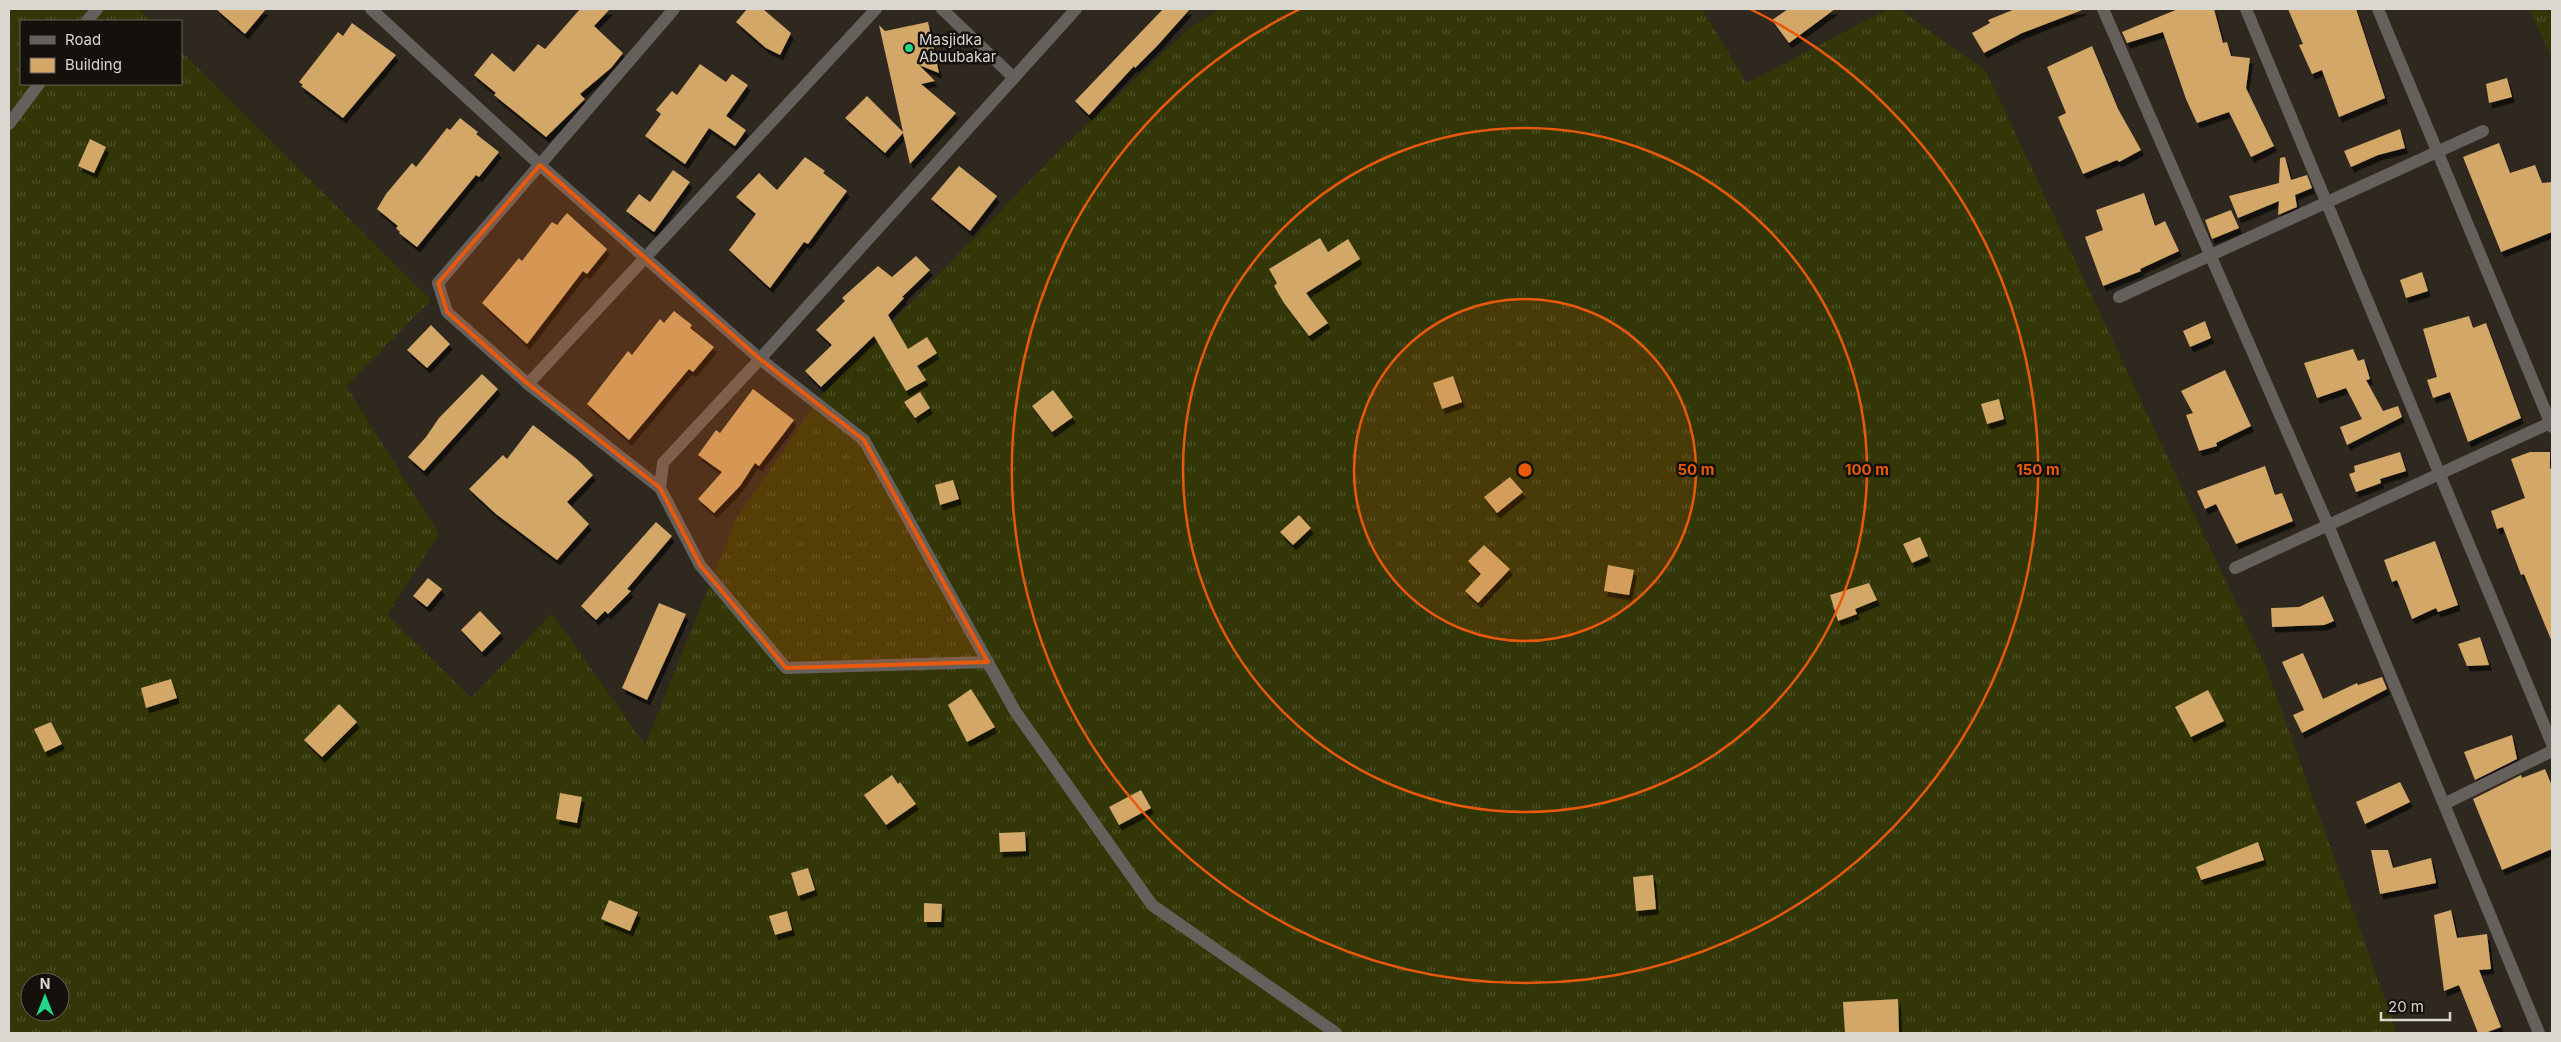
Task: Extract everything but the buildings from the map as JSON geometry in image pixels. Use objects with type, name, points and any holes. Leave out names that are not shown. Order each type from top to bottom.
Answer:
[{"type":"street","points":[[88,20],[97,9]]},
{"type":"street","points":[[371,9],[540,164],[760,359],[864,440],[1015,711],[1152,906],[1336,1033]]},
{"type":"street","points":[[674,9],[438,283],[447,312],[528,384],[660,488],[700,564],[786,668],[988,662]]},
{"type":"street","points":[[528,384],[876,9]]},
{"type":"street","points":[[942,9],[1014,78]]},
{"type":"street","points":[[660,488],[663,463],[760,359],[1076,9]]},
{"type":"street","points":[[2103,9],[2328,525],[2539,1033]]},
{"type":"street","points":[[2246,9],[2441,473],[2552,744]]},
{"type":"street","points":[[2235,568],[2552,424],[2378,9]]},
{"type":"street","points":[[9,124],[38,85]]},
{"type":"street","points":[[2119,297],[2483,131]]},
{"type":"street","points":[[2444,804],[2552,751]]},
{"type":"highlighted area","points":[[540,165],[760,359],[864,440],[988,662],[786,668],[700,565],[660,488],[528,384],[447,312],[438,283]]},
{"type":"green space","points":[[9,9],[139,9],[151,20],[20,20],[20,85],[182,85],[182,52],[431,300],[346,386],[439,534],[387,615],[471,698],[552,613],[645,745],[736,519],[822,394],[1057,153],[1188,29],[1220,9],[1702,9],[1747,83],[1888,9],[1899,9],[1986,71],[2266,667],[2397,1033],[9,1033]]},
{"type":"green space","points":[[2529,9],[2552,9],[2552,58]]},
{"type":"place","name":"Masjidka Abuubakar","points":[[909,48]]}]
